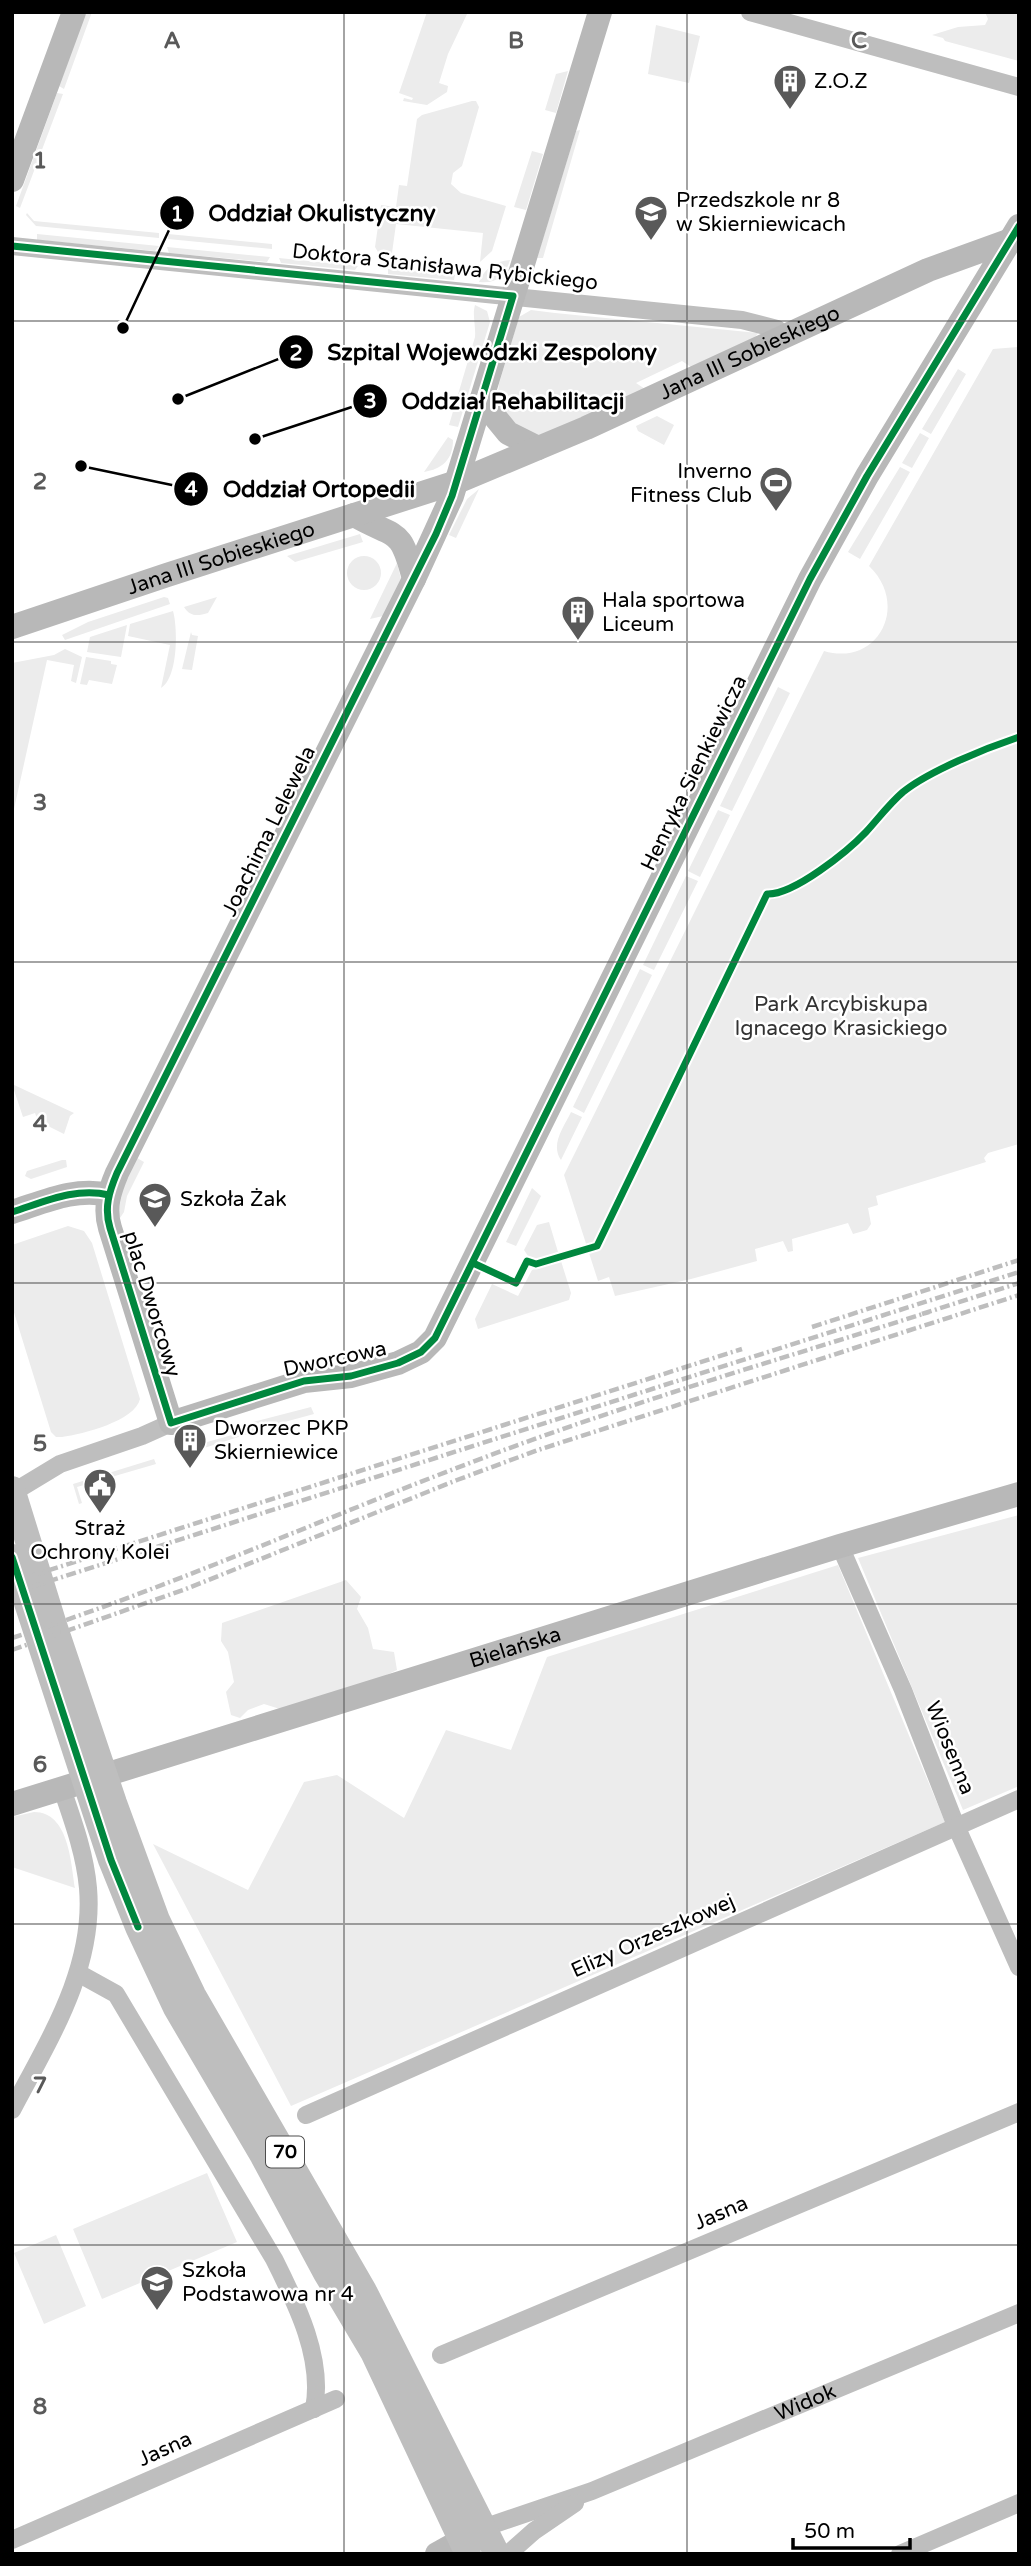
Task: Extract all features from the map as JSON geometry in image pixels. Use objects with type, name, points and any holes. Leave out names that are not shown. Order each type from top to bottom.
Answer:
[{"type":"main road","name":"70","points":[[12,1491],[118,1815],[148,1924]]},
{"type":"main road","name":"70","points":[[12,1557],[111,1860],[193,1995],[364,2291],[471,2541],[497,2554]]},
{"type":"street","points":[[12,180],[74,12]]},
{"type":"street","name":"Joachima Lelewela","points":[[108,1195],[414,579],[457,482],[600,12]]},
{"type":"street","points":[[750,12],[1019,87]]},
{"type":"street","name":"Jana III Sobieskiego","points":[[12,627],[457,482],[786,337],[1013,233]]},
{"type":"street","name":"Henryka Sienkiewicza","points":[[425,1349],[439,1331],[810,579],[867,476],[1013,233]]},
{"type":"street","name":"Doktora Stanisława Rybickiego","points":[[12,246],[742,320],[777,329],[786,337]]},
{"type":"street","points":[[481,400],[508,433],[538,448]]},
{"type":"street","points":[[354,515],[372,526],[393,533],[402,542],[414,579]]},
{"type":"street","points":[[12,1212],[72,1194],[89,1192],[108,1195]]},
{"type":"street","name":"plac Dworcowy","points":[[108,1195],[107,1214],[110,1228],[170,1423]]},
{"type":"street","name":"Dworcowa","points":[[12,1491],[60,1464],[142,1436],[170,1423],[304,1381],[351,1376],[398,1363],[425,1349]]},
{"type":"street","name":"Bielańska","points":[[12,1804],[840,1546],[1019,1494]]},
{"type":"street","name":"Wiosenna","points":[[840,1546],[903,1690],[956,1826],[1019,1967]]},
{"type":"street","points":[[12,2110],[68,1998],[78,1973],[86,1936],[88,1888],[85,1867],[62,1789]]},
{"type":"street","name":"Elizy Orzeszkowej","points":[[306,2115],[1019,1799]]},
{"type":"street","points":[[78,1973],[116,1994],[274,2259],[295,2302],[309,2346],[317,2386],[314,2409]]},
{"type":"street","name":"Jasna","points":[[441,2355],[1019,2112]]},
{"type":"street","name":"Widok","points":[[438,2554],[1019,2313]]},
{"type":"street","name":"Jasna","points":[[12,2540],[336,2399]]},
{"type":"street","name":"Widok","points":[[508,2554],[534,2531],[592,2491]]},
{"type":"street","points":[[900,2554],[1019,2503]]},
{"type":"green space","points":[[86,12],[92,12],[64,89],[59,86]]},
{"type":"green space","points":[[427,12],[468,12],[448,54],[439,83],[448,86],[447,92],[427,105],[403,101],[404,98],[413,98],[399,93]]},
{"type":"green space","points":[[985,12],[1019,12],[1019,61],[932,35],[958,27],[985,25],[988,19]]},
{"type":"green space","points":[[656,25],[700,36],[689,83],[648,74]]},
{"type":"green space","points":[[568,71],[556,113],[545,110],[556,74]]},
{"type":"green space","points":[[57,93],[63,94],[20,208],[16,206]]},
{"type":"green space","points":[[476,101],[479,107],[462,166],[453,173],[451,184],[461,193],[506,206],[492,251],[480,262],[483,233],[396,224],[392,253],[378,252],[375,247],[381,205],[396,207],[399,185],[407,186],[417,119],[422,115]]},
{"type":"green space","points":[[580,130],[543,258],[537,258],[576,131]]},
{"type":"green space","points":[[532,151],[543,154],[526,210],[514,207]]},
{"type":"green space","points":[[27,213],[34,221],[159,233],[159,238],[36,226]]},
{"type":"green space","points":[[37,234],[159,246],[155,251],[37,240]]},
{"type":"green space","points":[[168,234],[272,244],[272,249],[168,239]]},
{"type":"green space","points":[[167,247],[270,257],[267,262],[169,253]]},
{"type":"green space","points":[[279,258],[358,266],[355,270],[281,263]]},
{"type":"green space","points":[[510,260],[499,278],[491,282],[479,282],[491,266]]},
{"type":"green space","points":[[388,269],[455,275],[454,280],[388,274]]},
{"type":"green space","points":[[475,305],[487,311],[490,322],[458,427],[449,425],[475,337]]},
{"type":"green space","points":[[531,310],[758,333],[752,342],[691,367],[682,361],[636,383],[645,389],[540,436],[521,434],[498,407],[497,400],[499,384],[519,317]]},
{"type":"green space","name":"Park Arcybiskupa Ignacego Krasickiego","points":[[1019,347],[1019,1144],[988,1153],[984,1158],[986,1162],[876,1196],[878,1205],[868,1208],[871,1224],[867,1230],[853,1234],[848,1223],[792,1239],[793,1251],[788,1252],[783,1241],[755,1249],[757,1261],[615,1296],[609,1277],[598,1281],[564,1175],[824,651],[843,654],[860,650],[873,641],[882,629],[887,614],[887,598],[881,582],[869,566],[993,349]]},
{"type":"green space","points":[[958,369],[966,374],[931,434],[922,429]]},
{"type":"green space","points":[[657,416],[674,425],[664,445],[638,431],[636,426]]},
{"type":"green space","points":[[920,433],[929,438],[912,468],[902,463]]},
{"type":"green space","points":[[448,437],[453,440],[449,458],[436,469],[424,472]]},
{"type":"green space","points":[[900,467],[910,472],[860,559],[848,552]]},
{"type":"green space","points":[[479,489],[456,538],[449,535],[467,499]]},
{"type":"green space","points":[[360,534],[363,542],[295,562],[287,556]]},
{"type":"green space","points":[[364,556],[376,561],[381,573],[376,585],[364,590],[352,585],[347,573],[352,561]]},
{"type":"green space","points":[[397,563],[401,579],[383,616],[370,619]]},
{"type":"green space","points":[[164,597],[168,598],[170,604],[65,640],[62,635],[88,622]]},
{"type":"green space","points":[[217,597],[208,613],[194,615],[184,607]]},
{"type":"green space","points":[[173,611],[176,629],[174,664],[167,683],[161,688],[170,645],[128,636],[130,624]]},
{"type":"green space","points":[[127,625],[121,657],[87,652],[90,637]]},
{"type":"green space","points":[[191,632],[192,635],[198,636],[192,670],[182,669]]},
{"type":"green space","points":[[65,649],[82,657],[76,683],[71,681],[74,665],[47,660],[12,818],[12,663],[54,655]]},
{"type":"green space","points":[[86,657],[111,661],[111,664],[117,665],[112,684],[89,680],[87,685],[80,684]]},
{"type":"green space","points":[[778,687],[790,693],[732,811],[720,806]]},
{"type":"green space","points":[[718,810],[730,815],[700,877],[688,871]]},
{"type":"green space","points":[[686,876],[698,881],[654,970],[643,965]]},
{"type":"green space","points":[[640,969],[652,975],[584,1113],[573,1107]]},
{"type":"green space","points":[[12,1084],[74,1113],[70,1116],[64,1134],[46,1125],[40,1127],[35,1113],[23,1117]]},
{"type":"green space","points":[[571,1112],[582,1117],[561,1160],[557,1142]]},
{"type":"green space","points":[[137,1158],[144,1162],[127,1196],[120,1218],[121,1195]]},
{"type":"green space","points":[[66,1160],[67,1167],[31,1179],[25,1176],[27,1171]]},
{"type":"green space","points":[[532,1188],[541,1196],[516,1246],[506,1242]]},
{"type":"green space","points":[[549,1222],[558,1252],[535,1260],[530,1259],[524,1250],[537,1225]]},
{"type":"green space","points":[[68,1226],[84,1231],[92,1243],[140,1399],[129,1414],[119,1420],[82,1433],[56,1437],[51,1432],[12,1306],[12,1245]]},
{"type":"green space","points":[[561,1261],[571,1293],[569,1300],[478,1329],[475,1319],[492,1284],[518,1296],[532,1270]]},
{"type":"green space","points":[[311,1407],[314,1414],[255,1430],[201,1449],[200,1444],[232,1435],[232,1432],[253,1425],[253,1422]]},
{"type":"green space","points":[[154,1459],[156,1464],[77,1487],[82,1503],[79,1504],[73,1484]]},
{"type":"green space","points":[[1019,1515],[1019,1786],[963,1810],[858,1558]]},
{"type":"green space","points":[[838,1565],[945,1822],[291,2106],[153,1844],[248,1890],[304,1782],[337,1775],[404,1818],[446,1730],[511,1750],[547,1657]]},
{"type":"green space","points":[[346,1580],[361,1597],[357,1609],[368,1628],[373,1649],[394,1652],[397,1670],[370,1683],[280,1709],[264,1704],[248,1710],[240,1718],[231,1715],[226,1692],[234,1682],[228,1652],[221,1641],[222,1623]]},
{"type":"green space","points":[[34,1812],[46,1814],[55,1820],[61,1829],[69,1853],[75,1888],[12,1867],[12,1817]]},
{"type":"green space","points":[[207,2173],[237,2242],[102,2299],[73,2229]]},
{"type":"green space","points":[[56,2235],[86,2306],[44,2324],[14,2253]]},
{"type":"railway","points":[[812,1327],[1019,1260]]},
{"type":"railway","points":[[12,1593],[1019,1272]]},
{"type":"railway","points":[[922,1314],[1019,1283]]},
{"type":"railway","points":[[12,1650],[186,1589],[538,1450],[1019,1295]]},
{"type":"railway","points":[[12,1638],[128,1598],[524,1443],[929,1312]]},
{"type":"railway","points":[[12,1582],[742,1349]]},
{"type":"cycle path","points":[[12,246],[513,296],[452,496],[436,534],[117,1173],[108,1200],[108,1221],[171,1423],[304,1381],[351,1376],[398,1363],[421,1352],[435,1338],[810,579],[867,476],[1019,226]]},
{"type":"cycle path","points":[[473,1263],[516,1283],[527,1261],[536,1264],[597,1246],[767,894],[805,880],[834,860],[914,784],[958,761],[1019,737]]},
{"type":"cycle path","points":[[12,1212],[72,1194],[109,1195]]},
{"type":"cycle path","points":[[12,1557],[111,1860],[138,1927]]},
{"type":"place","name":"Z.O.Z","points":[[790,111]]},
{"type":"place","name":"Przedszkole nr 8 w Skierniewicach","points":[[651,242]]},
{"type":"place","name":"Oddział Okulistyczny","points":[[123,328]]},
{"type":"place","name":"Szpital Wojewódzki Zespolony","points":[[178,399]]},
{"type":"place","name":"Oddział Rehabilitacji","points":[[255,439]]},
{"type":"place","name":"Oddział Ortopedii","points":[[81,466]]},
{"type":"place","name":"Inverno Fitness Club","points":[[776,513]]},
{"type":"place","name":"Hala sportowa Liceum","points":[[578,642]]},
{"type":"place","name":"Szkoła Żak","points":[[155,1229]]},
{"type":"place","name":"Dworzec PKP Skierniewice","points":[[190,1470]]},
{"type":"place","name":"Straż Ochrony Kolei","points":[[100,1515]]},
{"type":"place","name":"Szkoła Podstawowa nr 4","points":[[157,2312]]}]
